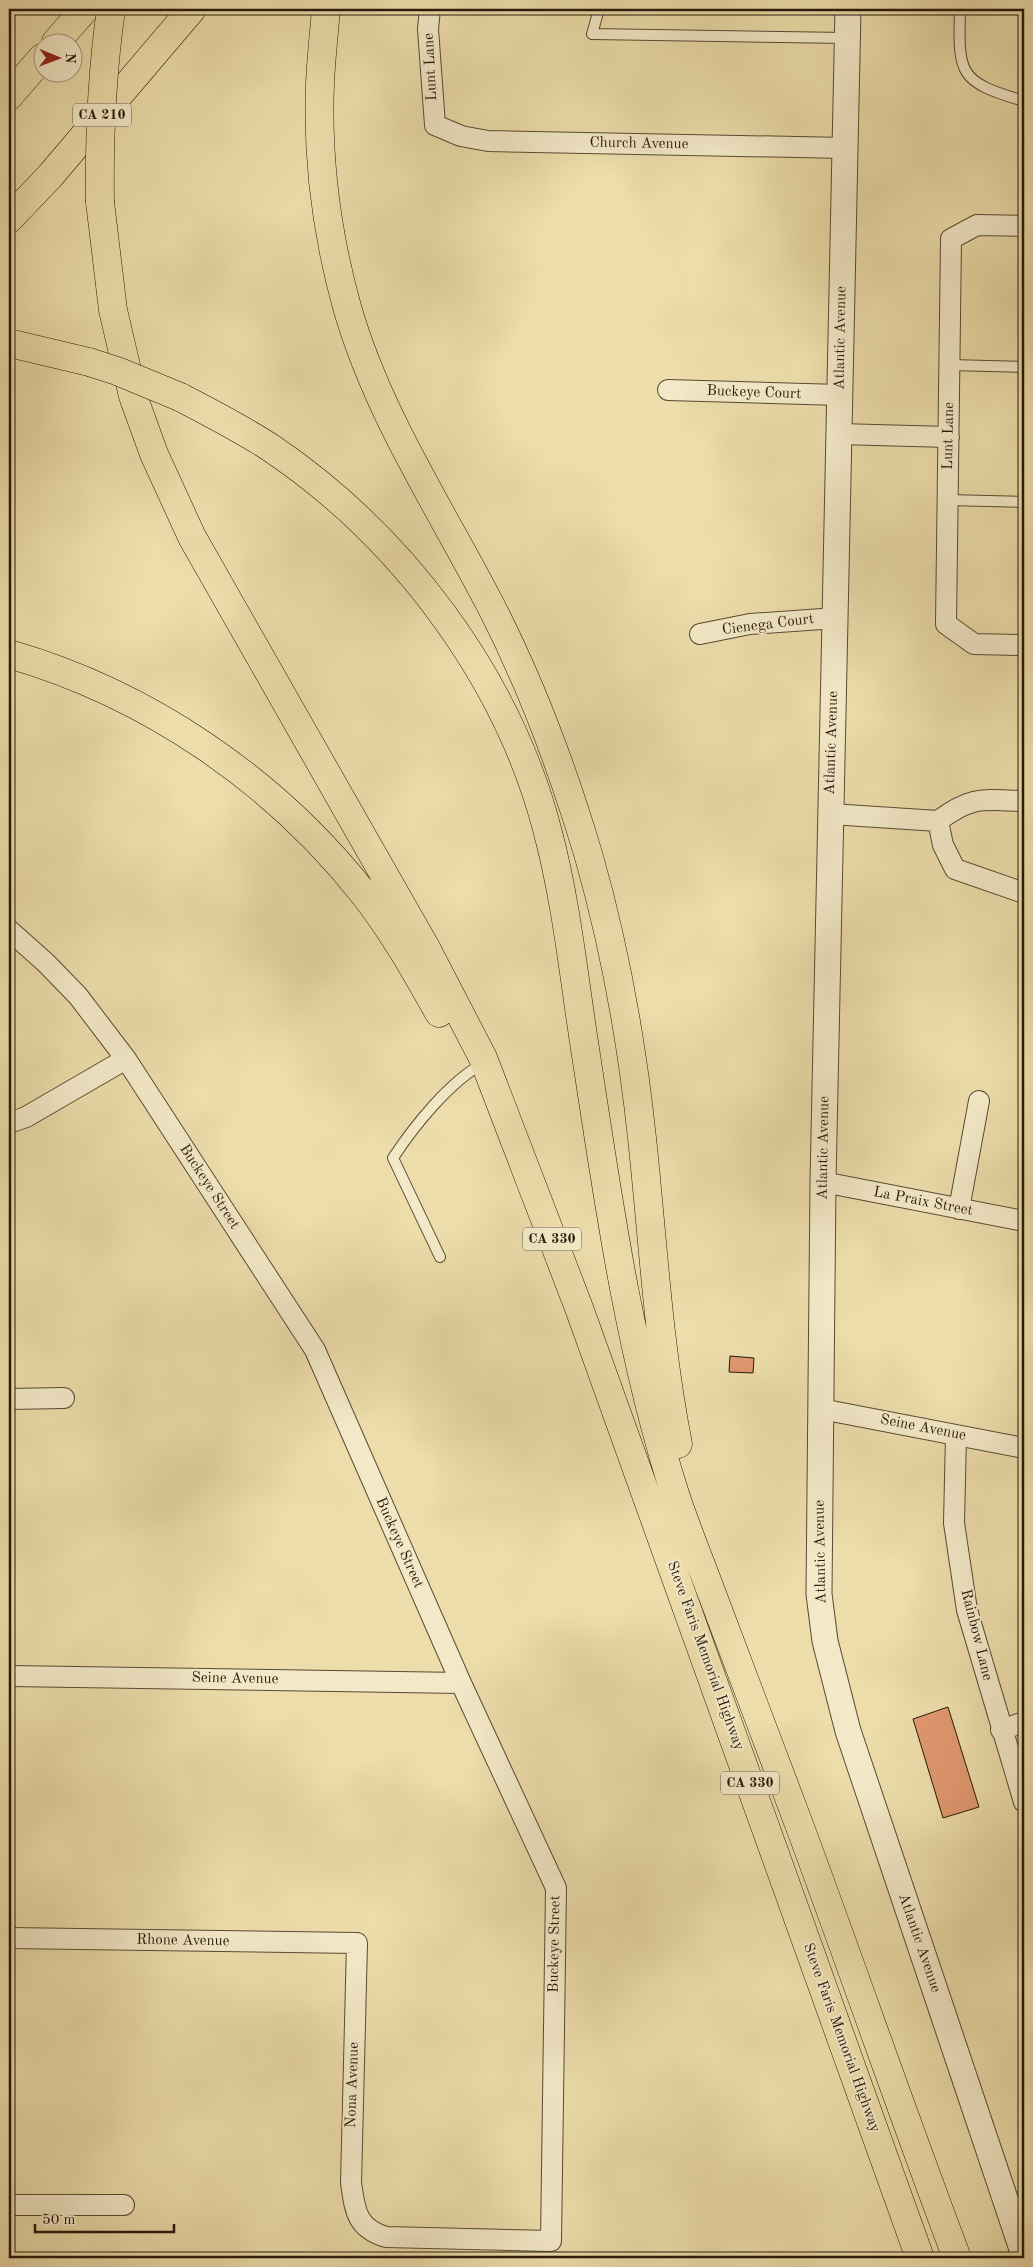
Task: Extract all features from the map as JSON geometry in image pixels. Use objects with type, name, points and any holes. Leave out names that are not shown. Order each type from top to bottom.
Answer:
[{"type":"highway","points":[[65,32],[85,9]]},
{"type":"highway","points":[[111,9],[102,73],[99,149],[100,202],[113,310],[133,396],[154,454],[192,537],[427,950],[478,1066]]},
{"type":"highway","name":"CA 210","points":[[9,220],[50,176],[192,9]]},
{"type":"highway","points":[[326,9],[320,82],[322,169],[332,241],[348,310],[373,381],[406,448],[496,615],[550,741],[589,859],[613,958],[632,1050],[667,1378],[688,1494],[801,1829]]},
{"type":"highway","points":[[9,96],[32,70]]},
{"type":"highway","points":[[9,343],[89,362],[117,371],[180,397],[270,447],[342,503],[389,548],[431,598],[484,676],[522,758],[547,827],[566,916],[586,1054],[633,1325],[661,1443],[676,1496],[801,1829],[957,2258]]},
{"type":"highway","points":[[9,654],[98,686],[162,719],[236,768],[289,813],[341,866],[387,926],[478,1066]]},
{"type":"highway","name":"Steve Faris Memorial Highway","points":[[478,1066],[526,1170],[620,1419],[920,2258]]},
{"type":"street","name":"Lunt Lane","points":[[430,9],[428,28],[435,125]]},
{"type":"street","name":"Atlantic Avenue","points":[[848,9],[823,1182],[819,1594],[825,1641],[848,1731],[1024,2254]]},
{"type":"street","name":"Church Avenue","points":[[435,125],[461,136],[488,141],[845,148]]},
{"type":"street","name":"Lunt Lane","points":[[1024,226],[977,225],[951,239],[946,624],[974,644],[1024,645]]},
{"type":"street","name":"Buckeye Court","points":[[668,390],[840,395]]},
{"type":"street","points":[[839,434],[949,436]]},
{"type":"street","name":"Cienega Court","points":[[700,634],[750,624],[836,618]]},
{"type":"street","points":[[831,814],[938,820],[957,807],[974,800],[1024,801]]},
{"type":"street","points":[[938,820],[943,845],[955,869],[1024,893]]},
{"type":"street","name":"Buckeye Street","points":[[9,930],[46,963],[78,996],[126,1059],[315,1350],[461,1683],[556,1888],[551,2241],[386,2237],[373,2233],[362,2225]]},
{"type":"street","points":[[9,1123],[26,1117],[126,1059]]},
{"type":"street","points":[[959,1209],[978,1101]]},
{"type":"street","name":"La Praix Street","points":[[823,1182],[1024,1221]]},
{"type":"street","points":[[9,1399],[64,1398]]},
{"type":"street","name":"Seine Avenue","points":[[821,1409],[1024,1448]]},
{"type":"street","name":"Rainbow Lane","points":[[956,1435],[954,1523],[967,1610],[1001,1730],[1024,1802]]},
{"type":"street","name":"Seine Avenue","points":[[9,1676],[461,1683]]},
{"type":"street","points":[[1001,1730],[1024,1722]]},
{"type":"street","name":"Rhone Avenue","points":[[9,1938],[358,1943]]},
{"type":"street","name":"Nona Avenue","points":[[358,1943],[350,2182],[354,2206],[362,2225]]},
{"type":"street","points":[[9,2204],[124,2205]]},
{"type":"lane","points":[[598,9],[592,34],[848,38]]},
{"type":"lane","points":[[960,9],[959,52],[968,75],[988,90],[1024,101]]},
{"type":"lane","points":[[950,366],[1024,367]]},
{"type":"lane","points":[[948,500],[1024,502]]},
{"type":"lane","points":[[440,1257],[393,1158],[413,1128],[478,1066]]},
{"type":"building","points":[[730,1356],[754,1358],[753,1373],[729,1372]]},
{"type":"building","points":[[948,1707],[979,1807],[943,1818],[913,1719]]}]
